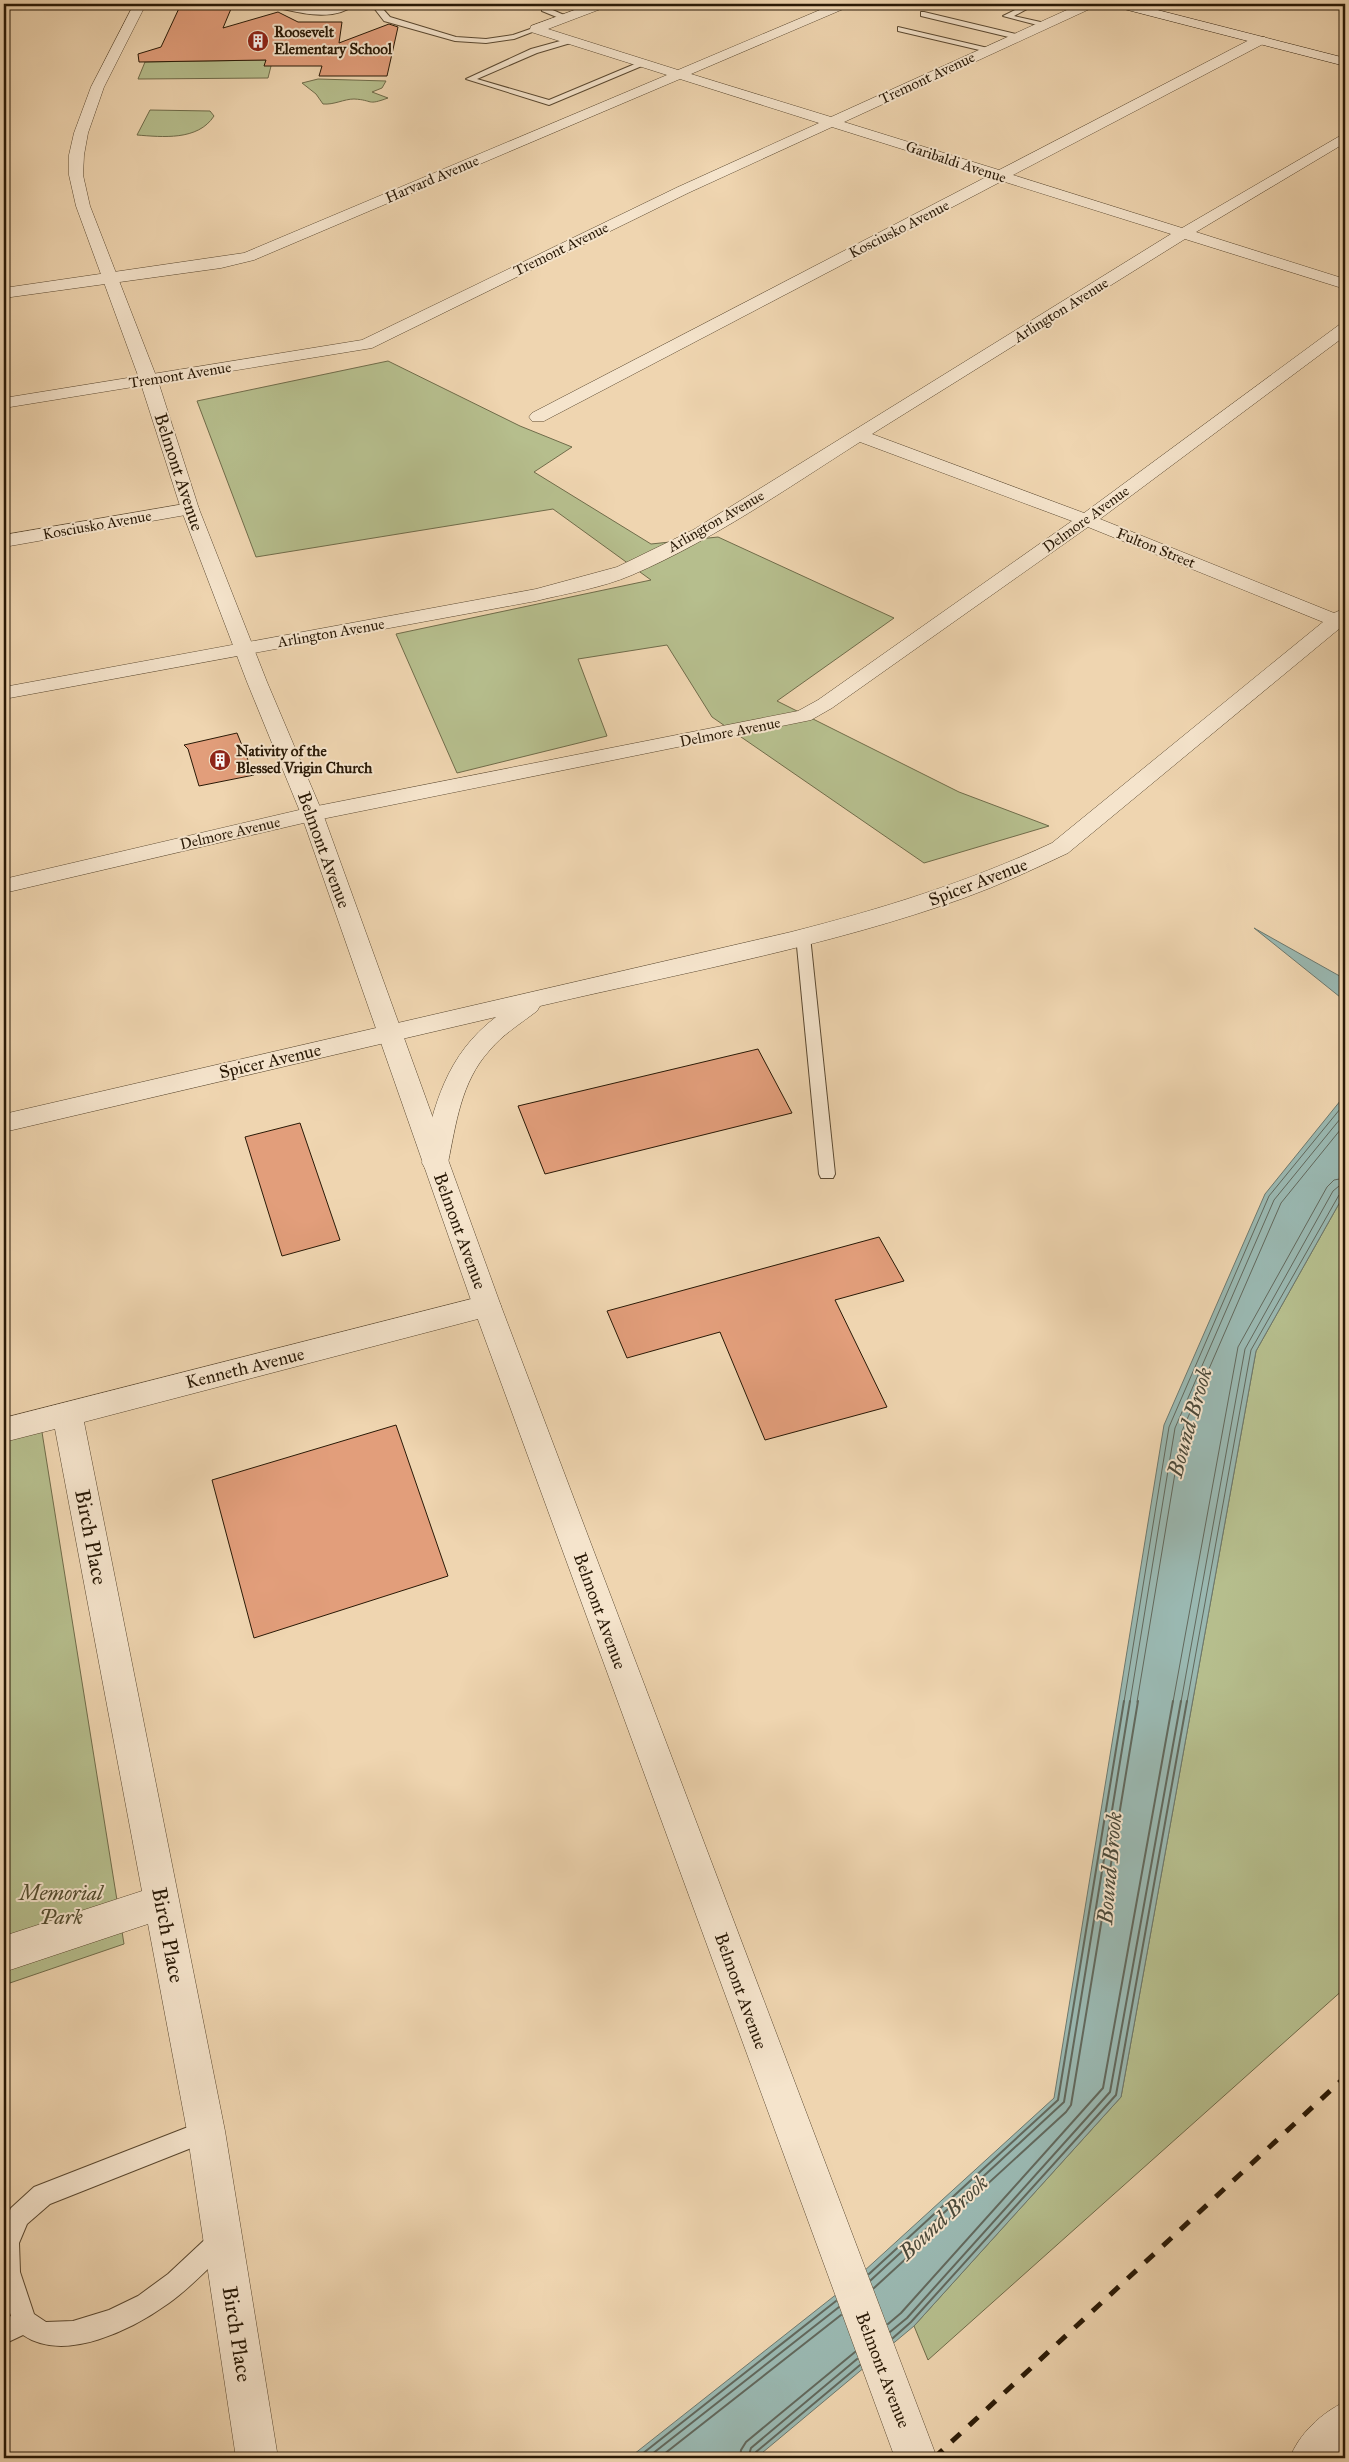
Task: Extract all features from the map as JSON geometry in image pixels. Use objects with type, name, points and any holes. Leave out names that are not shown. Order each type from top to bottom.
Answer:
[{"type":"street","name":"Belmont Avenue","points":[[140,4],[85,118],[78,146],[76,175],[83,206],[149,381],[190,510],[244,649],[312,814],[486,1306],[916,2458]]},
{"type":"street","points":[[536,29],[602,4]]},
{"type":"street","name":"Harvard Avenue","points":[[4,293],[221,263],[249,257],[844,4]]},
{"type":"street","name":"Tremont Avenue","points":[[4,403],[149,381],[366,344],[683,190],[1090,4]]},
{"type":"street","points":[[1120,4],[1345,62]]},
{"type":"street","name":"Garibaldi Avenue","points":[[536,29],[1345,284]]},
{"type":"street","name":"Kosciusko Avenue","points":[[538,417],[1260,40]]},
{"type":"street","name":"Arlington Avenue","points":[[4,693],[536,595],[590,582],[624,571],[700,534],[1185,232],[1345,137]]},
{"type":"street","name":"Delmore Avenue","points":[[4,886],[312,814],[804,716],[825,704],[1086,520],[1345,328]]},
{"type":"street","name":"Fulton Street","points":[[860,436],[1341,617]]},
{"type":"street","name":"Kosciusko Avenue","points":[[4,541],[190,510]]},
{"type":"street","name":"Spicer Avenue","points":[[4,1123],[804,936],[944,898],[1016,870],[1060,848],[1341,617]]},
{"type":"street","name":"Spicer Avenue","points":[[435,1163],[445,1113],[461,1070],[475,1049],[535,999]]},
{"type":"street","name":"Kenneth Avenue","points":[[4,1430],[486,1306]]},
{"type":"street","name":"Birch Place","points":[[67,1413],[206,2131],[257,2458]]},
{"type":"street","points":[[4,1954],[162,1902]]},
{"type":"street","points":[[1311,2458],[1345,2423]]},
{"type":"lane","points":[[285,4],[286,7],[298,10],[314,11],[337,10],[351,4]]},
{"type":"lane","points":[[382,4],[378,8],[387,19],[455,39],[514,37],[536,29]]},
{"type":"lane","points":[[549,4],[544,6],[545,9],[567,18]]},
{"type":"lane","points":[[1032,4],[1007,16],[1042,25]]},
{"type":"lane","points":[[924,14],[1017,37]]},
{"type":"lane","points":[[901,29],[988,50]]},
{"type":"lane","points":[[568,40],[534,51],[470,79],[548,103],[646,63]]},
{"type":"lane","points":[[804,936],[812,1052],[827,1174]]},
{"type":"lane","points":[[206,2131],[42,2195],[19,2216],[7,2244],[14,2328],[43,2334],[66,2336],[139,2311],[171,2288],[222,2238]]},
{"type":"green space","points":[[266,60],[271,66],[268,78],[138,79],[145,62]]},
{"type":"green space","points":[[318,79],[386,81],[382,88],[372,92],[388,98],[373,102],[354,99],[323,104],[316,94],[302,83]]},
{"type":"green space","points":[[150,110],[210,111],[214,116],[199,130],[189,134],[179,136],[137,135]]},
{"type":"green space","points":[[388,361],[520,426],[572,447],[534,472],[651,544],[718,537],[894,618],[777,701],[959,792],[1049,826],[924,863],[712,717],[667,645],[578,659],[607,736],[457,773],[396,634],[651,580],[553,509],[256,557],[197,401]]},
{"type":"green space","points":[[1345,1193],[1345,1988],[928,2360],[914,2326],[1121,2097],[1256,1351]]},
{"type":"green space","name":"Memorial Park","points":[[41,1426],[124,1944],[4,1985],[4,1436]]},
{"type":"water","points":[[1254,928],[1345,979],[1345,1001]]},
{"type":"water","name":"Bound Brook","points":[[1345,1095],[1345,1193],[1256,1351],[1121,2097],[914,2326],[756,2458],[629,2458],[852,2282],[1054,2098],[1164,1425],[1265,1194]]},
{"type":"building","name":"Roosevelt Elementary School","points":[[181,4],[233,4],[223,28],[278,12],[298,22],[342,22],[339,43],[389,24],[398,27],[387,76],[319,76],[322,66],[264,66],[266,60],[139,62],[138,54],[161,47]]},
{"type":"building","name":"Nativity of the Blessed Vrigin Church","points":[[237,733],[254,775],[199,786],[188,749],[184,745]]},
{"type":"building","points":[[758,1049],[792,1113],[545,1174],[518,1106]]},
{"type":"building","points":[[300,1123],[340,1240],[282,1256],[245,1137]]},
{"type":"building","points":[[879,1237],[904,1281],[835,1300],[887,1407],[765,1440],[720,1332],[627,1358],[607,1311]]},
{"type":"building","points":[[396,1425],[448,1576],[254,1638],[212,1480]]},
{"type":"railway","points":[[934,2458],[1345,2077]]},
{"type":"place","name":"Roosevelt Elementary School","points":[[258,41]]},
{"type":"place","name":"Nativity of the Blessed Vrigin Church","points":[[220,760]]}]
